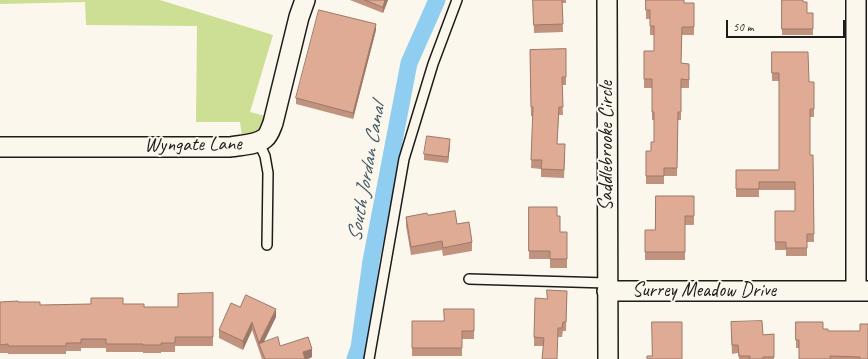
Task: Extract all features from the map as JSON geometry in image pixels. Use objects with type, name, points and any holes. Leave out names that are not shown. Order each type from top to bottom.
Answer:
[{"type":"street","name":"Wyngate Lane","points":[[0,147],[230,147],[252,144],[266,137],[273,123],[299,17],[305,0]]},
{"type":"street","name":"Saddlebrooke Circle","points":[[607,0],[607,287]]},
{"type":"street","points":[[856,0],[862,291]]},
{"type":"street","name":"Surrey Meadow Drive","points":[[608,359],[607,287],[862,291]]},
{"type":"lane","points":[[369,359],[404,159],[433,64],[457,0]]},
{"type":"lane","points":[[258,141],[265,156],[268,173],[267,245]]},
{"type":"lane","points":[[469,279],[607,287]]},
{"type":"green space","points":[[0,0],[160,0],[273,35],[250,112],[265,116],[263,125],[255,132],[242,137],[240,122],[196,122],[197,26],[86,25],[85,2],[0,4]]},
{"type":"building","points":[[365,0],[385,0],[383,7]]},
{"type":"building","points":[[533,0],[562,0],[563,24],[534,25]]},
{"type":"building","points":[[646,0],[684,0],[684,3],[694,3],[694,27],[682,27],[681,63],[689,64],[689,80],[681,79],[681,112],[678,112],[677,168],[664,168],[664,176],[646,176],[646,151],[651,151],[651,142],[654,142],[654,112],[652,112],[652,79],[644,79],[644,51],[654,51],[654,26],[650,26],[650,10],[646,10]]},
{"type":"building","points":[[782,0],[803,0],[803,2],[807,2],[807,13],[813,13],[813,29],[782,29]]},
{"type":"building","points":[[319,10],[376,24],[353,113],[296,98]]},
{"type":"building","points":[[566,49],[566,77],[562,77],[563,107],[559,107],[557,144],[565,144],[564,170],[541,169],[542,160],[531,160],[533,107],[531,107],[530,50]]},
{"type":"building","points":[[772,52],[808,52],[809,82],[814,82],[814,109],[810,109],[810,155],[813,155],[814,234],[807,234],[807,248],[786,248],[786,242],[775,242],[775,211],[795,211],[795,182],[759,182],[759,189],[736,189],[736,170],[779,170],[779,73],[772,73]]},
{"type":"building","points":[[427,136],[450,139],[448,157],[424,154]]},
{"type":"building","points":[[656,196],[694,196],[694,216],[685,216],[685,252],[645,252],[645,230],[655,230]]},
{"type":"building","points":[[529,207],[557,207],[557,216],[560,216],[560,232],[567,232],[567,259],[550,259],[550,251],[529,251]]},
{"type":"building","points":[[455,211],[457,224],[469,222],[472,242],[443,248],[442,241],[411,247],[406,217],[427,213],[428,215]]},
{"type":"building","points":[[547,290],[567,291],[566,322],[563,322],[562,328],[558,328],[557,359],[542,359],[544,338],[534,337],[535,298],[547,299]]},
{"type":"building","points":[[213,293],[213,337],[175,337],[175,343],[161,343],[161,345],[106,344],[106,339],[81,339],[81,343],[66,343],[66,346],[0,345],[0,302],[40,302],[40,305],[91,304],[91,298],[123,298],[123,304],[144,304],[144,307],[178,307],[178,294]]},
{"type":"building","points":[[246,295],[276,309],[259,343],[252,322],[243,341],[219,330],[231,303],[240,307]]},
{"type":"building","points":[[444,309],[474,309],[474,331],[462,331],[462,348],[412,348],[412,321],[444,321]]},
{"type":"building","points":[[762,321],[763,335],[774,334],[774,357],[750,359],[750,356],[739,356],[738,345],[732,345],[731,322]]},
{"type":"building","points":[[652,322],[682,322],[682,359],[647,359],[647,356],[652,356]]},
{"type":"building","points":[[796,322],[823,322],[823,329],[828,329],[828,331],[860,331],[860,324],[868,324],[868,359],[860,359],[860,357],[830,356],[830,359],[799,359],[799,340],[796,340]]},
{"type":"building","points":[[278,337],[280,346],[308,337],[312,349],[303,352],[305,359],[265,359],[259,344]]},
{"type":"waterway","name":"South Jordan Canal","points":[[355,359],[359,348],[371,261],[409,63],[437,0]]}]
